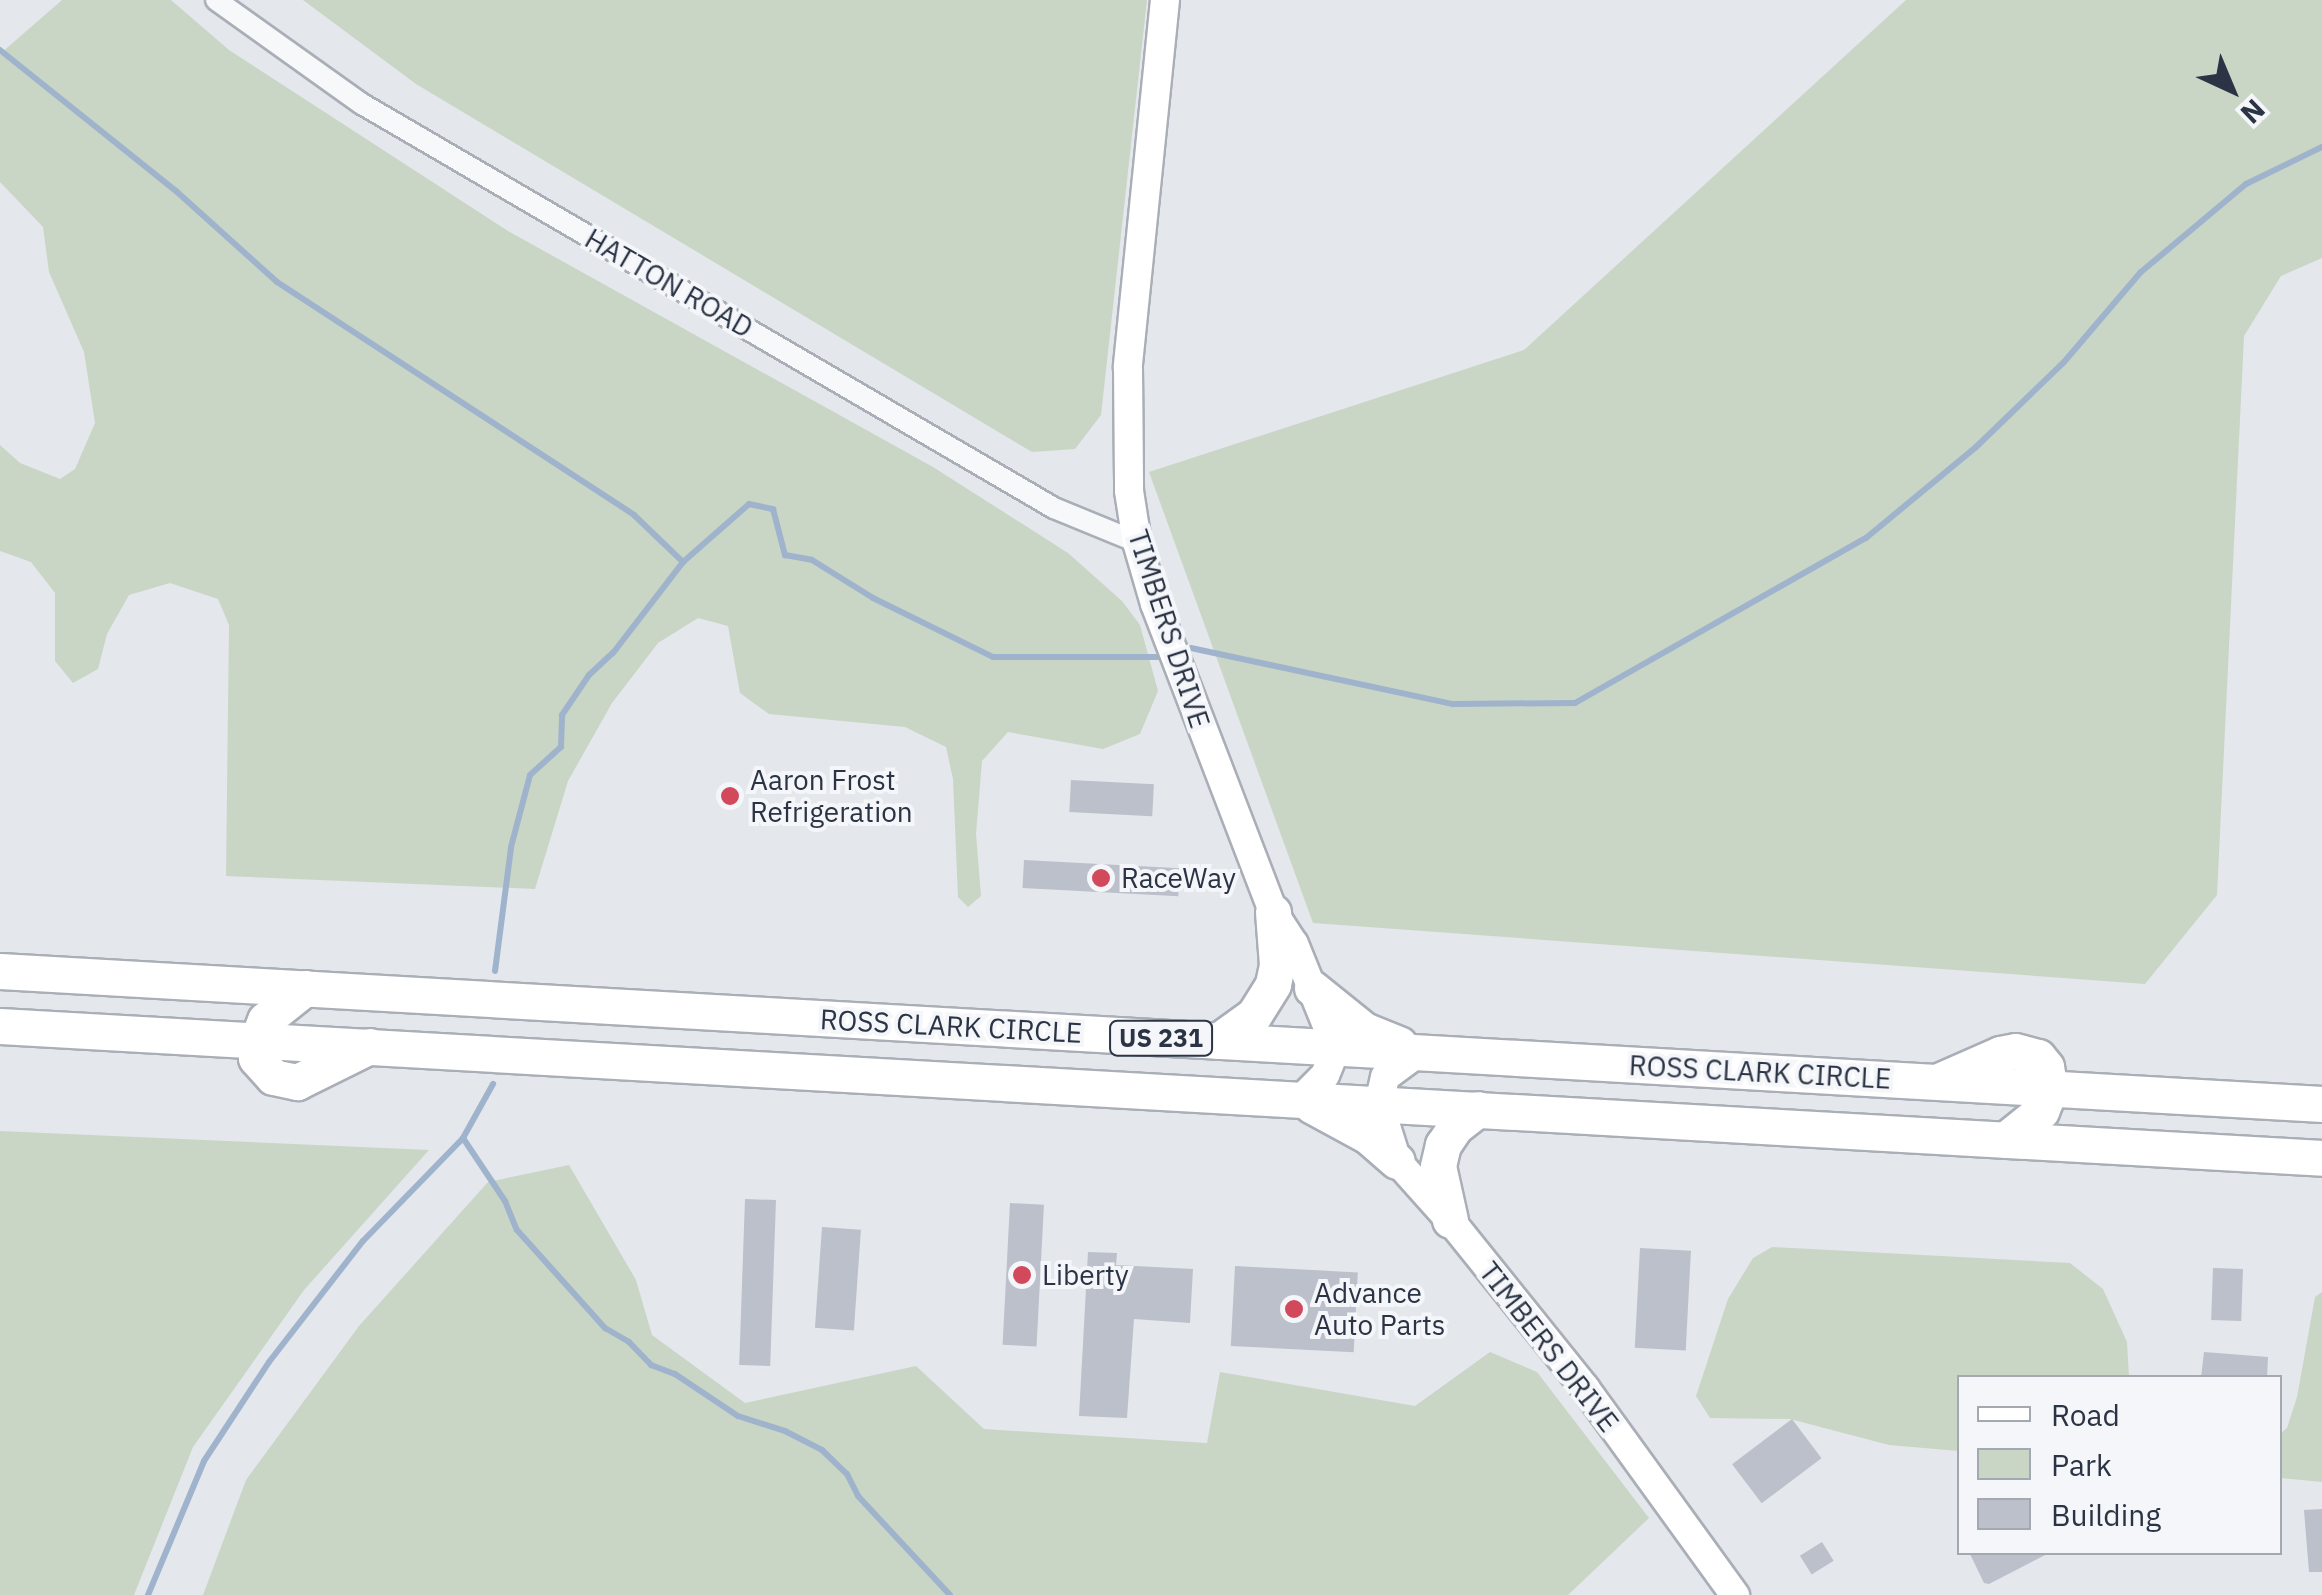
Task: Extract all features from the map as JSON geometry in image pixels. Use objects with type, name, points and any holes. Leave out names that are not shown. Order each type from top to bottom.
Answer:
[{"type":"highway","points":[[1218,1041],[1254,1014],[1274,984],[1277,965],[1273,912]]},
{"type":"highway","name":"ROSS CLARK CIRCLE","points":[[0,971],[2322,1104]]},
{"type":"highway","points":[[257,1041],[265,1020],[305,988]]},
{"type":"highway","points":[[1312,988],[1364,1030],[1419,1052]]},
{"type":"highway","name":"ROSS CLARK CIRCLE","points":[[0,1026],[2322,1158]]},
{"type":"highway","points":[[2005,1140],[2041,1110],[2050,1089]]},
{"type":"highway","points":[[2190,1150],[2191,1097]]},
{"type":"highway","points":[[1301,1100],[1368,1136],[1397,1161]]},
{"type":"highway","points":[[1450,1220],[1438,1166],[1442,1146],[1455,1127],[1478,1109]]},
{"type":"street","name":"HATTON ROAD","points":[[216,0],[362,104],[1054,508],[1137,542]]},
{"type":"street","name":"TIMBERS DRIVE","points":[[1166,0],[1128,367],[1129,491],[1137,542],[1155,604],[1273,912],[1294,944],[1336,1048]]},
{"type":"street","points":[[1301,1100],[1325,1075],[1336,1048]]},
{"type":"street","points":[[1379,1104],[1385,1077],[1419,1052]]},
{"type":"street","name":"TIMBERS DRIVE","points":[[1379,1104],[1397,1161],[1450,1220],[1585,1388],[1736,1595]]},
{"type":"green space","points":[[62,0],[171,0],[229,50],[508,231],[933,467],[1068,553],[1122,601],[1140,625],[1158,691],[1140,734],[1103,749],[1008,732],[982,761],[976,834],[981,896],[968,907],[958,897],[953,779],[946,747],[905,727],[769,714],[740,693],[728,626],[698,618],[658,643],[612,703],[568,781],[535,889],[226,876],[229,625],[218,599],[170,583],[129,595],[107,634],[98,669],[73,683],[55,661],[55,593],[31,562],[0,551],[0,445],[20,463],[60,479],[75,469],[95,423],[84,352],[49,272],[43,227],[0,182],[0,54]]},
{"type":"green space","points":[[303,0],[1147,0],[1101,415],[1075,449],[1032,452],[416,84]]},
{"type":"green space","points":[[1906,0],[2322,0],[2322,258],[2281,276],[2244,336],[2217,895],[2145,984],[1313,923],[1149,472],[1524,350]]},
{"type":"green space","points":[[0,1131],[429,1150],[304,1290],[193,1447],[134,1595],[0,1595]]},
{"type":"green space","points":[[569,1165],[636,1280],[652,1335],[745,1403],[916,1366],[984,1429],[1207,1443],[1220,1372],[1415,1406],[1490,1352],[1537,1372],[1649,1518],[1568,1595],[203,1595],[246,1480],[359,1326],[488,1182]]},
{"type":"green space","points":[[1772,1247],[2070,1263],[2103,1289],[2127,1342],[2129,1375],[1957,1375],[1957,1451],[1889,1445],[1790,1419],[1710,1418],[1696,1396],[1728,1299],[1753,1258]]},
{"type":"green space","points":[[2322,1292],[2322,1482],[2282,1478],[2282,1432],[2297,1397],[2315,1297]]},
{"type":"building","points":[[1071,780],[1154,784],[1152,816],[1069,812]]},
{"type":"building","name":"RaceWay","points":[[1024,860],[1180,868],[1178,896],[1023,888]]},
{"type":"building","points":[[745,1199],[776,1200],[770,1366],[739,1365]]},
{"type":"building","name":"Liberty","points":[[1010,1203],[1044,1205],[1037,1347],[1003,1345]]},
{"type":"building","points":[[822,1227],[861,1230],[854,1330],[815,1328]]},
{"type":"building","points":[[1640,1248],[1691,1251],[1686,1351],[1635,1348]]},
{"type":"building","points":[[1088,1252],[1117,1253],[1116,1265],[1193,1269],[1190,1323],[1134,1319],[1127,1418],[1079,1416]]},
{"type":"building","name":"Advance Auto Parts","points":[[1235,1266],[1358,1272],[1354,1352],[1231,1346]]},
{"type":"building","points":[[2213,1268],[2243,1269],[2241,1321],[2211,1320]]},
{"type":"building","points":[[2204,1352],[2268,1357],[2267,1375],[2201,1375]]},
{"type":"building","points":[[1792,1419],[1821,1458],[1762,1503],[1732,1464]]},
{"type":"building","points":[[2322,1509],[2322,1572],[2309,1572],[2304,1510]]},
{"type":"building","points":[[1822,1542],[1834,1561],[1812,1574],[1800,1556]]},
{"type":"building","points":[[1970,1555],[2045,1555],[1989,1584],[1984,1583]]},
{"type":"waterway","points":[[0,50],[176,191],[277,282],[634,515],[683,562]]},
{"type":"waterway","points":[[1191,648],[1453,704],[1575,703],[1866,538],[1976,447],[2064,362],[2141,272],[2246,184],[2322,147]]},
{"type":"waterway","points":[[495,971],[511,847],[530,775],[561,747],[562,715],[589,675],[613,653],[683,562],[749,504],[773,509],[785,555],[812,560],[873,598],[993,657],[1165,657]]},
{"type":"waterway","points":[[148,1595],[204,1461],[269,1362],[363,1241],[463,1138],[493,1084]]},
{"type":"waterway","points":[[463,1138],[505,1201],[517,1230],[605,1328],[629,1342],[651,1365],[675,1374],[738,1416],[785,1431],[822,1450],[847,1474],[858,1496],[950,1595]]},
{"type":"place","name":"Aaron Frost Refrigeration","points":[[730,796]]},
{"type":"place","name":"RaceWay","points":[[1101,878]]},
{"type":"place","name":"Liberty","points":[[1022,1275]]},
{"type":"place","name":"Advance Auto Parts","points":[[1294,1309]]}]
